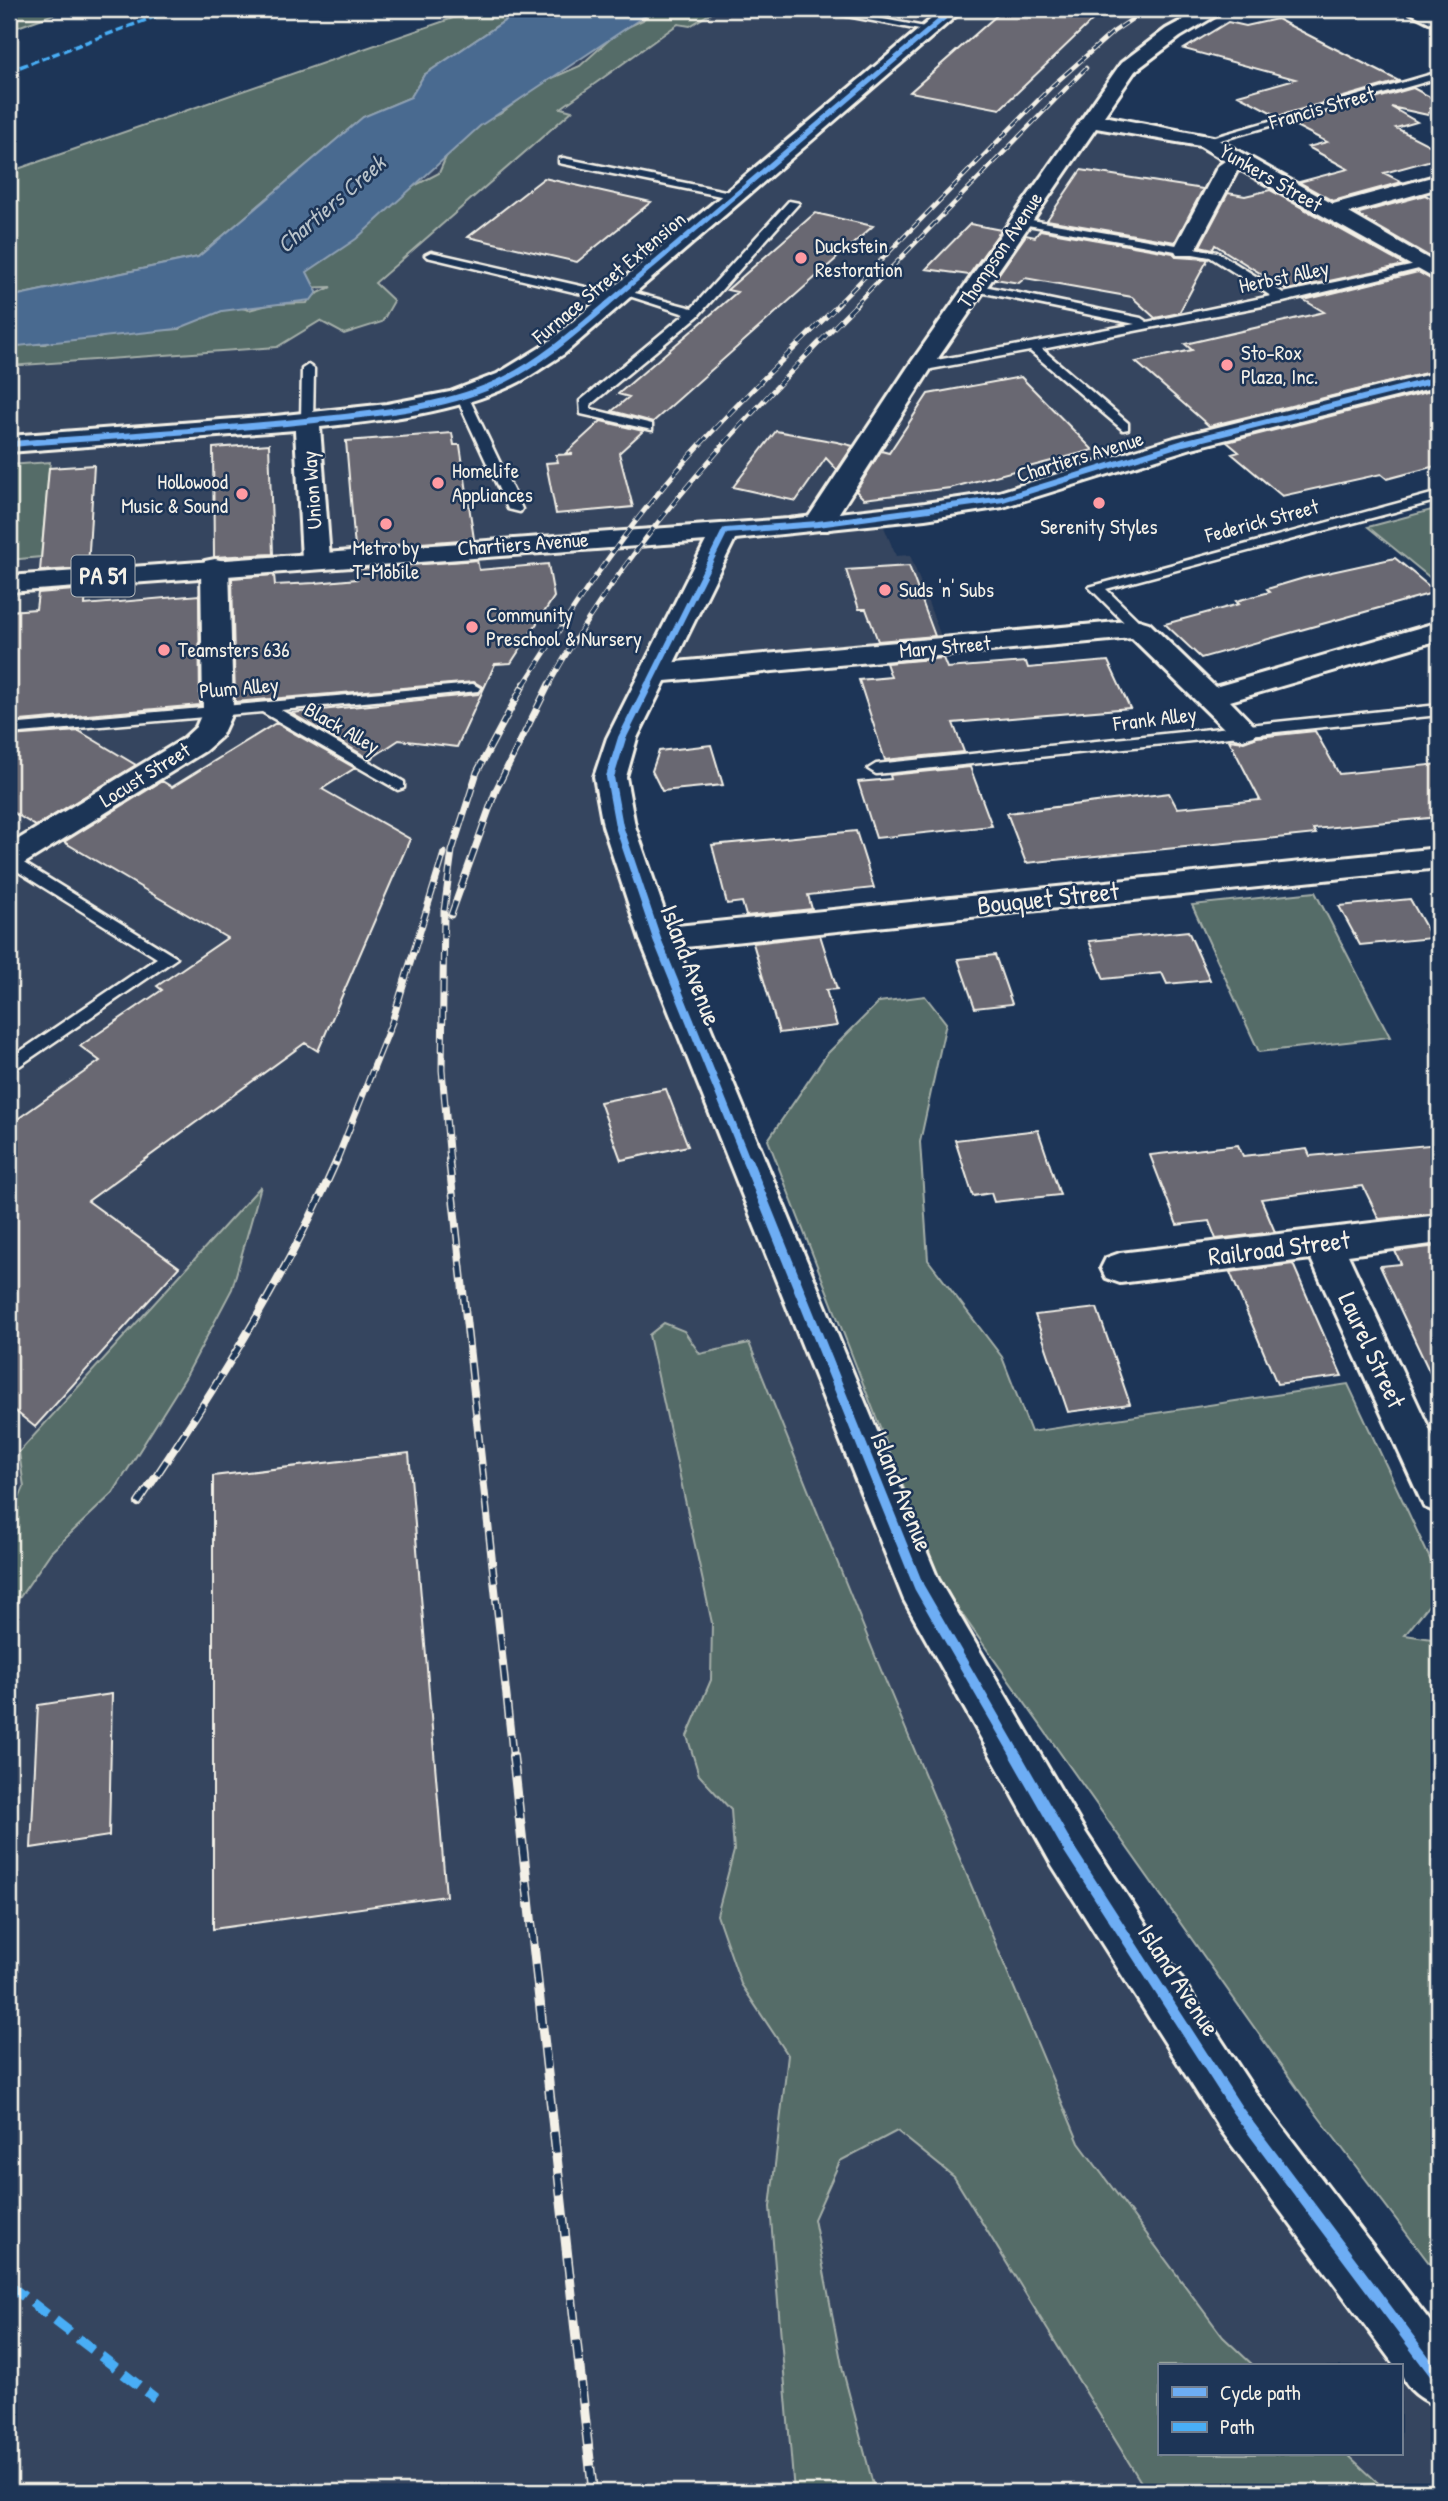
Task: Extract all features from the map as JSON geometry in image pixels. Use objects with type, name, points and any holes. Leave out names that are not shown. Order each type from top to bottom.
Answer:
[{"type":"street","name":"Furnace Street Extension","points":[[9,444],[307,421],[387,412],[462,396],[506,379],[555,349],[954,9]]},
{"type":"street","name":"Thompson Avenue","points":[[818,524],[919,367],[1128,67],[1173,33],[1217,9]]},
{"type":"street","points":[[1413,9],[1439,21]]},
{"type":"street","name":"Yunkers Street","points":[[1089,120],[1206,141],[1435,272]]},
{"type":"street","points":[[1185,249],[1229,166],[1243,163]]},
{"type":"street","points":[[1330,212],[1439,181]]},
{"type":"street","name":"Chartiers Avenue","points":[[9,584],[316,559],[818,524],[1003,499],[1183,443],[1439,379]]},
{"type":"street","name":"Union Way","points":[[307,421],[316,559]]},
{"type":"street","name":"Island Avenue","points":[[725,531],[622,738],[610,777],[619,826],[657,939],[919,1587],[1069,1849],[1238,2110],[1439,2379]]},
{"type":"street","points":[[215,567],[218,711]]},
{"type":"street","points":[[1139,629],[1243,730]]},
{"type":"street","name":"Mary Street","points":[[654,673],[1139,629]]},
{"type":"street","points":[[1209,698],[1439,631]]},
{"type":"street","name":"Locust Street","points":[[9,859],[194,745],[210,731],[218,711]]},
{"type":"street","name":"Bouquet Street","points":[[657,939],[1439,858]]},
{"type":"street","name":"Railroad Street","points":[[1119,1268],[1439,1229]]},
{"type":"street","name":"Laurel Street","points":[[1323,1243],[1439,1495]]},
{"type":"lane","points":[[816,9],[930,29]]},
{"type":"lane","name":"Francis Street","points":[[1206,141],[1439,75]]},
{"type":"lane","points":[[563,161],[735,196]]},
{"type":"lane","points":[[647,426],[585,411],[584,404],[694,313],[734,265],[793,203]]},
{"type":"lane","points":[[1020,221],[1213,254],[1283,298]]},
{"type":"lane","points":[[431,255],[694,313]]},
{"type":"lane","name":"Herbst Alley","points":[[919,367],[1435,272]]},
{"type":"lane","points":[[974,288],[1152,325]]},
{"type":"lane","points":[[1033,346],[1123,426]]},
{"type":"lane","points":[[307,421],[308,369]]},
{"type":"lane","points":[[462,396],[515,509]]},
{"type":"lane","name":"Federick Street","points":[[1096,587],[1439,496]]},
{"type":"lane","points":[[1096,587],[1139,629]]},
{"type":"lane","name":"Plum Alley","points":[[9,730],[472,688]]},
{"type":"lane","name":"Black Alley","points":[[265,707],[398,785]]},
{"type":"lane","name":"Frank Alley","points":[[876,769],[1439,710]]},
{"type":"lane","points":[[9,859],[169,958],[9,1067]]},
{"type":"shaded area","points":[[614,9],[1217,9],[1173,33],[1128,67],[1090,119],[1206,141],[1439,274],[1439,379],[1284,416],[1003,499],[880,517],[896,556],[910,555],[945,647],[654,673],[610,777],[919,1587],[1238,2111],[1439,2379],[1439,2492],[9,2492],[9,327]]},
{"type":"green space","points":[[9,9],[68,9],[9,30]]},
{"type":"green space","points":[[479,9],[522,9],[424,75],[411,97],[363,117],[198,257],[9,297],[9,172]]},
{"type":"green space","points":[[650,9],[717,9],[690,26],[678,24],[561,108],[572,111],[375,283],[394,301],[382,322],[344,334],[320,321],[277,347],[9,366],[9,343],[45,344],[60,337],[96,334],[99,338],[118,332],[179,329],[189,319],[234,306],[249,310],[272,304],[307,303],[310,297],[331,287],[298,288],[289,285],[393,197],[439,173],[456,134],[500,114],[543,82],[580,66],[619,31],[643,20]]},
{"type":"green space","points":[[50,462],[41,557],[9,560],[9,465]]},
{"type":"green space","points":[[1439,508],[1439,585],[1368,527]]},
{"type":"green space","points":[[1315,892],[1390,1037],[1259,1052],[1192,905]]},
{"type":"green space","points":[[925,996],[946,1023],[920,1142],[928,1260],[1002,1357],[1031,1432],[1348,1384],[1439,1578],[1439,1592],[1405,1635],[1439,1640],[1439,2276],[1302,2095],[942,1586],[768,1140],[827,1054],[879,1002]]},
{"type":"green space","points":[[261,1186],[232,1289],[185,1378],[113,1493],[51,1552],[9,1613],[9,1521],[24,1487],[19,1452]]},
{"type":"green space","points":[[664,1323],[684,1331],[700,1354],[749,1343],[878,1663],[1079,2143],[1223,2337],[1252,2364],[1158,2364],[1158,2456],[1349,2456],[1388,2492],[1147,2492],[954,2177],[897,2131],[840,2161],[814,2219],[843,2371],[875,2492],[794,2492],[770,2207],[788,2055],[741,1984],[717,1915],[734,1851],[731,1810],[699,1775],[687,1736],[711,1680],[712,1623],[649,1335]]},
{"type":"water","name":"Chartiers Creek","points":[[522,9],[655,9],[480,126],[356,239],[307,272],[317,292],[311,300],[222,311],[177,329],[9,347],[9,297],[198,257],[363,117],[411,97],[424,75]]},
{"type":"building","points":[[1004,9],[1104,9],[1000,109],[910,92]]},
{"type":"building","points":[[1277,19],[1399,81],[1278,116],[1238,95],[1295,79],[1184,49],[1228,22],[1246,26]]},
{"type":"building","points":[[1413,88],[1434,99],[1428,115],[1391,107],[1417,122],[1396,128],[1439,150],[1439,158],[1384,173],[1402,182],[1333,201],[1299,182],[1348,169],[1308,147],[1327,142],[1290,123]]},
{"type":"building","points":[[1081,170],[1203,189],[1175,242],[1047,220]]},
{"type":"building","points":[[544,178],[651,202],[577,262],[468,237]]},
{"type":"building","points":[[1270,190],[1404,265],[1287,290],[1215,245],[1213,249],[1200,246],[1228,193],[1245,196]]},
{"type":"building","points":[[1425,195],[1439,202],[1439,262],[1356,214]]},
{"type":"building","points":[[815,213],[873,226],[653,422],[612,411],[629,397],[618,394],[737,292],[727,290]]},
{"type":"building","points":[[970,224],[1001,230],[969,275],[926,269]]},
{"type":"building","points":[[1040,230],[1173,253],[1177,257],[1208,259],[1179,313],[1155,318],[1132,297],[1025,278],[1019,283],[995,279],[1026,235],[1035,237]]},
{"type":"building","points":[[1418,272],[1439,284],[1439,370],[1209,426],[1136,362],[1192,350],[1185,344],[1324,312],[1304,300]]},
{"type":"building","points":[[1021,377],[1093,450],[950,488],[864,499],[856,491],[881,451],[889,453],[928,394]]},
{"type":"building","points":[[1439,389],[1439,465],[1387,479],[1381,474],[1282,496],[1232,454],[1239,452],[1227,442]]},
{"type":"building","points":[[601,421],[643,431],[619,453],[633,507],[556,514],[546,463],[558,462],[556,455],[573,454],[566,453]]},
{"type":"building","points":[[776,431],[853,446],[837,470],[826,458],[796,501],[733,487]]},
{"type":"building","points":[[452,433],[454,445],[460,445],[474,539],[355,548],[346,441]]},
{"type":"building","name":"Hollowood Music & Sound","points":[[269,444],[273,554],[214,557],[213,448]]},
{"type":"building","points":[[94,465],[88,568],[40,571],[49,468]]},
{"type":"building","points":[[1395,558],[1436,592],[1201,658],[1165,624],[1239,604],[1236,601],[1270,592],[1267,589],[1304,578]]},
{"type":"building","points":[[477,560],[479,570],[548,564],[554,597],[511,663],[495,664],[457,747],[399,740],[370,759],[291,713],[478,694],[483,687],[474,682],[235,702],[232,578],[274,575],[275,585],[315,583],[357,579],[357,569]]},
{"type":"building","name":"Suds 'n' Subs","points":[[909,566],[935,636],[878,641],[866,609],[859,609],[846,570]]},
{"type":"building","points":[[86,589],[85,605],[199,595],[200,705],[9,722],[9,611],[36,609],[38,593]]},
{"type":"building","points":[[943,658],[947,668],[1026,662],[1028,668],[1108,661],[1130,708],[953,723],[964,752],[885,760],[859,680],[891,677],[886,663]]},
{"type":"building","points":[[276,723],[355,768],[322,789],[410,839],[318,1051],[305,1043],[88,1201],[179,1267],[35,1427],[9,1406],[9,1125],[100,1061],[80,1046],[162,990],[157,986],[227,938],[64,842],[162,781],[172,787]]},
{"type":"building","points":[[79,731],[136,765],[36,826],[9,810],[9,736]]},
{"type":"building","points":[[1315,731],[1339,774],[1439,764],[1439,817],[1313,829],[1316,834],[1026,863],[1007,813],[1169,793],[1177,808],[1260,800],[1229,740],[1244,742],[1257,737]]},
{"type":"building","points":[[711,745],[723,785],[662,791],[652,771],[659,751]]},
{"type":"building","points":[[970,767],[992,826],[876,838],[858,782],[891,779],[890,775]]},
{"type":"building","points":[[856,831],[874,888],[808,895],[812,909],[746,916],[742,902],[727,904],[712,845]]},
{"type":"building","points":[[1410,899],[1432,938],[1360,945],[1339,906]]},
{"type":"building","points":[[1188,931],[1210,980],[1167,984],[1162,973],[1104,979],[1089,941]]},
{"type":"building","points":[[820,935],[837,989],[826,990],[837,1026],[779,1033],[753,943]]},
{"type":"building","points":[[995,955],[1012,1004],[975,1008],[958,959]]},
{"type":"building","points":[[666,1089],[688,1146],[621,1160],[600,1102]]},
{"type":"building","points":[[1038,1130],[1060,1195],[994,1202],[991,1193],[973,1196],[955,1140]]},
{"type":"building","points":[[1439,1144],[1439,1213],[1379,1219],[1363,1186],[1261,1199],[1275,1232],[1216,1239],[1209,1221],[1177,1225],[1150,1155],[1238,1145],[1243,1156],[1307,1149],[1310,1156]]},
{"type":"building","points":[[1439,1246],[1439,1392],[1380,1266],[1401,1264],[1395,1251]]},
{"type":"building","points":[[1293,1264],[1342,1376],[1277,1384],[1230,1272]]},
{"type":"building","points":[[1097,1308],[1130,1404],[1068,1412],[1035,1315]]},
{"type":"building","points":[[409,1453],[446,1896],[213,1929],[213,1476]]},
{"type":"building","points":[[112,1694],[109,1836],[31,1848],[38,1705]]},
{"type":"railway","points":[[837,305],[1052,86],[1113,32],[1147,9]]},
{"type":"railway","points":[[855,305],[1086,68]]},
{"type":"railway","points":[[523,686],[601,569],[673,476],[742,400],[839,304]]},
{"type":"railway","points":[[548,686],[614,581],[689,484],[771,392],[857,304]]},
{"type":"railway","points":[[450,1162],[442,1070],[444,911],[452,851],[477,772],[524,684]]},
{"type":"railway","points":[[451,915],[496,790],[548,686]]},
{"type":"railway","points":[[336,1162],[392,1022],[444,853]]},
{"type":"railway","points":[[138,1503],[193,1420],[270,1293],[337,1160]]},
{"type":"railway","points":[[449,1160],[513,1757]]},
{"type":"railway","points":[[513,1756],[593,2492]]},
{"type":"marked path","points":[[9,71],[176,9]]},
{"type":"marked path","points":[[9,2285],[155,2398]]},
{"type":"cycle path","points":[[9,444],[275,424],[387,412],[457,398],[506,379],[555,349],[954,9]]},
{"type":"cycle path","points":[[1439,379],[1183,443],[1003,499],[818,524],[725,531],[622,738],[610,777],[619,826],[657,939],[919,1587],[1069,1849],[1238,2111],[1439,2379]]},
{"type":"place","name":"Duckstein Restoration","points":[[801,258]]},
{"type":"place","name":"Sto-Rox Plaza, Inc.","points":[[1227,365]]},
{"type":"place","name":"Homelife Appliances","points":[[438,483]]},
{"type":"place","name":"Hollowood Music & Sound","points":[[242,494]]},
{"type":"place","name":"Serenity Styles","points":[[1099,503]]},
{"type":"place","name":"Metro by T-Mobile","points":[[386,524]]},
{"type":"place","name":"Suds 'n' Subs","points":[[885,590]]},
{"type":"place","name":"Community Preschool & Nursery","points":[[472,627]]},
{"type":"place","name":"Teamsters 636","points":[[164,650]]}]
